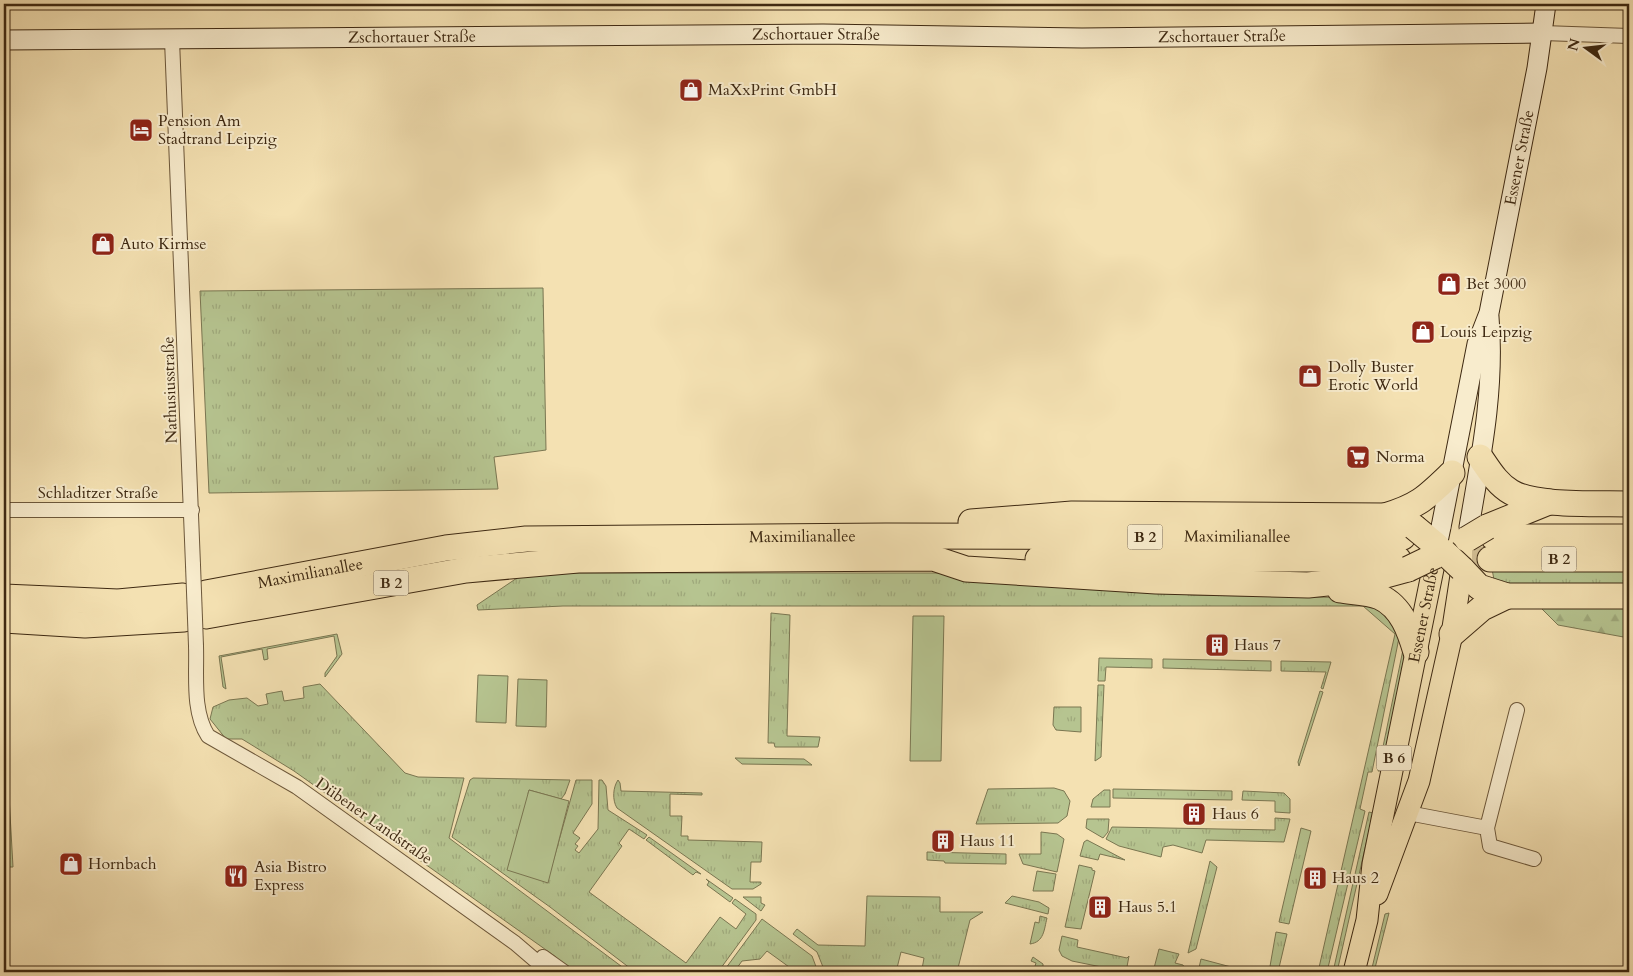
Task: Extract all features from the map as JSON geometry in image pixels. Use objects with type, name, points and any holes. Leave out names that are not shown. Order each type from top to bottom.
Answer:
[{"type":"highway","points":[[1480,458],[1495,479],[1512,493],[1549,502],[1629,504]]},
{"type":"highway","points":[[1385,516],[1408,509],[1416,504],[1452,473]]},
{"type":"highway","points":[[934,558],[966,569],[1156,581],[1308,585],[1375,578],[1406,548],[1438,550],[1481,538],[1549,502]]},
{"type":"highway","points":[[886,536],[914,525],[1072,514],[1385,516],[1403,520],[1406,548]]},
{"type":"highway","name":"Maximilianallee","points":[[4,597],[195,606],[446,548],[526,539],[886,536],[1406,548]]},
{"type":"highway","name":"B 2","points":[[1481,538],[1629,537]]},
{"type":"highway","name":"B 2","points":[[1481,538],[1629,559]]},
{"type":"highway","points":[[1406,548],[1438,550],[1462,569],[1479,587],[1507,596],[1629,596]]},
{"type":"highway","name":"Maximilianallee","points":[[934,558],[1406,548]]},
{"type":"highway","name":"B 2","points":[[4,620],[85,625],[195,606],[466,570],[578,560],[934,558]]},
{"type":"highway","points":[[1308,585],[1380,597],[1397,610],[1405,622],[1416,652]]},
{"type":"highway","points":[[1452,634],[1482,608],[1507,596]]},
{"type":"main road","name":"Essener Straße","points":[[1367,920],[1373,864],[1438,550]]},
{"type":"main road","name":"Essener Straße","points":[[1354,972],[1367,920],[1408,813],[1428,748],[1452,634],[1462,569]]},
{"type":"street","name":"Essener Straße","points":[[1438,550],[1477,344],[1489,313],[1543,33],[1546,4]]},
{"type":"street","name":"Zschortauer Straße","points":[[4,40],[823,34],[1082,38],[1543,33],[1629,36]]},
{"type":"street","name":"Nathusiusstraße","points":[[172,40],[192,510],[198,710],[200,724],[208,736]]},
{"type":"street","name":"Essener Straße","points":[[1462,569],[1481,538],[1480,458],[1489,400],[1492,354],[1489,313]]},
{"type":"street","name":"Schladitzer Straße","points":[[4,510],[192,510]]},
{"type":"street","points":[[1517,710],[1487,828],[1490,846],[1534,859]]},
{"type":"street","name":"Dübener Landstraße","points":[[208,736],[297,787],[515,943],[549,972]]},
{"type":"street","points":[[1408,813],[1487,828]]},
{"type":"street","name":"Dübener Landstraße","points":[[515,943],[539,954],[564,972]]},
{"type":"green space","points":[[543,288],[546,450],[494,457],[498,489],[209,493],[200,291]]},
{"type":"green space","points":[[1492,569],[1629,569],[1629,586],[1495,585]]},
{"type":"green space","points":[[534,573],[953,573],[1192,595],[1369,598],[1401,628],[1372,772],[1368,772],[1360,809],[1365,811],[1327,972],[1318,972],[1395,634],[1363,606],[563,606],[478,610],[477,605],[517,578]]},
{"type":"green space","points":[[1536,603],[1629,603],[1629,638],[1558,625]]},
{"type":"green space","points":[[771,613],[790,615],[787,736],[820,737],[818,747],[775,747],[774,743],[768,743]]},
{"type":"green space","points":[[913,616],[944,616],[941,761],[910,761]]},
{"type":"green space","points":[[337,634],[342,654],[325,677],[325,673],[337,656],[334,636],[267,649],[268,659],[264,660],[262,649],[221,657],[226,689],[223,687],[219,656]]},
{"type":"green space","points":[[1405,640],[1405,654],[1382,771],[1378,771]]},
{"type":"green space","points":[[1099,658],[1152,659],[1152,668],[1106,667],[1105,681],[1098,681]]},
{"type":"green space","points":[[1163,659],[1271,661],[1271,671],[1163,668]]},
{"type":"green space","points":[[1281,661],[1331,662],[1323,689],[1321,688],[1326,672],[1281,671]]},
{"type":"green space","points":[[478,675],[508,676],[506,723],[476,722]]},
{"type":"green space","points":[[518,679],[547,680],[546,727],[516,726]]},
{"type":"green space","points":[[320,684],[405,773],[418,777],[464,778],[449,838],[629,972],[570,972],[556,957],[294,771],[242,739],[226,739],[210,719],[213,707],[229,700],[247,698],[258,706],[268,704],[266,694],[282,691],[284,701],[304,698],[303,687]]},
{"type":"green space","points":[[1098,685],[1104,685],[1101,757],[1095,761]]},
{"type":"green space","points":[[1320,691],[1323,692],[1299,766],[1298,762]]},
{"type":"green space","points":[[4,707],[13,867],[4,867]]},
{"type":"green space","points":[[1054,707],[1081,707],[1081,732],[1056,730],[1053,725]]},
{"type":"green space","points":[[735,758],[804,759],[812,765],[742,764]]},
{"type":"green space","points":[[473,778],[570,780],[561,799],[529,790],[547,883],[576,780],[592,780],[592,804],[573,833],[580,838],[575,844],[578,846],[575,850],[579,853],[598,829],[599,780],[602,780],[606,786],[608,810],[647,835],[644,839],[629,829],[619,843],[622,846],[589,892],[686,963],[720,917],[736,929],[746,914],[732,903],[735,899],[756,914],[756,920],[718,972],[635,972],[550,907],[452,837],[470,780]]},
{"type":"green space","points":[[618,780],[621,791],[702,793],[702,795],[670,794],[670,816],[682,816],[681,836],[688,836],[688,840],[762,842],[761,862],[751,862],[750,882],[761,882],[761,884],[753,889],[732,889],[617,808],[614,794]]},
{"type":"green space","points":[[1054,788],[1064,791],[1070,801],[1067,816],[1058,823],[976,824],[988,789]]},
{"type":"green space","points":[[1113,789],[1232,791],[1232,800],[1113,798]]},
{"type":"green space","points":[[529,790],[569,801],[548,883],[507,870]]},
{"type":"green space","points":[[1104,790],[1110,790],[1110,807],[1091,807],[1093,799]]},
{"type":"green space","points":[[1243,791],[1284,793],[1290,799],[1290,813],[1275,812],[1275,801],[1242,800]]},
{"type":"green space","points":[[1369,812],[1373,813],[1337,972],[1333,972]]},
{"type":"green space","points":[[1275,818],[1290,819],[1284,842],[1206,840],[1202,853],[1173,845],[1163,847],[1161,857],[1119,846],[1106,839],[1112,827],[1275,830]]},
{"type":"green space","points":[[1087,819],[1109,819],[1108,832],[1103,838],[1086,828]]},
{"type":"green space","points":[[1301,828],[1311,831],[1289,924],[1279,922]]},
{"type":"green space","points":[[1041,832],[1057,834],[1064,839],[1057,872],[1023,864],[1019,854],[1041,854]]},
{"type":"green space","points":[[649,837],[701,874],[696,872],[693,875],[646,840]]},
{"type":"green space","points":[[1087,840],[1125,860],[1100,854],[1098,860],[1080,856],[1084,842]]},
{"type":"green space","points":[[927,852],[1006,854],[1006,864],[945,863],[944,861],[927,860]]},
{"type":"green space","points":[[1210,861],[1217,867],[1196,949],[1188,953]]},
{"type":"green space","points":[[1079,865],[1092,868],[1095,871],[1081,929],[1065,927]]},
{"type":"green space","points":[[1037,871],[1056,874],[1053,891],[1033,891]]},
{"type":"green space","points":[[706,879],[733,898],[730,902],[707,885],[709,882]]},
{"type":"green space","points":[[867,896],[940,897],[940,912],[983,912],[970,920],[957,972],[936,972],[922,969],[924,958],[901,952],[896,972],[825,972],[817,952],[793,934],[797,929],[818,945],[865,946]]},
{"type":"green space","points":[[1012,896],[1039,902],[1049,908],[1048,914],[1005,903]]},
{"type":"green space","points":[[743,897],[761,897],[761,903],[765,905],[761,911]]},
{"type":"green space","points":[[1389,913],[1374,972],[1371,972],[1385,914]]},
{"type":"green space","points":[[1040,916],[1047,918],[1044,931],[1038,941],[1030,944],[1035,922],[1039,923]]},
{"type":"green space","points":[[762,919],[812,956],[818,972],[796,972],[767,951],[760,959],[742,961],[734,972],[723,972]]},
{"type":"green space","points":[[1276,932],[1287,934],[1278,972],[1269,972]]},
{"type":"green space","points":[[1062,936],[1078,940],[1077,947],[1127,958],[1129,956],[1126,972],[1072,961],[1062,956],[1059,950]]},
{"type":"green space","points":[[1159,949],[1179,954],[1175,963],[1183,965],[1187,972],[1153,972]]},
{"type":"green space","points":[[1033,957],[1043,964],[1043,972],[1033,972],[1036,963],[1031,961]]},
{"type":"green space","points":[[1201,959],[1250,972],[1198,972]]},
{"type":"tunnel","points":[[1435,559],[1490,559]]},
{"type":"place","name":"MaXxPrint GmbH","points":[[691,90]]},
{"type":"place","name":"Pension Am Stadtrand Leipzig","points":[[141,130]]},
{"type":"place","name":"Auto Kirmse","points":[[103,244]]},
{"type":"place","name":"Bet 3000","points":[[1449,284]]},
{"type":"place","name":"Louis Leipzig","points":[[1423,332]]},
{"type":"place","name":"Dolly Buster Erotic World","points":[[1310,376]]},
{"type":"place","name":"Norma","points":[[1358,457]]},
{"type":"place","name":"Haus 7","points":[[1217,645]]},
{"type":"place","name":"Haus 6","points":[[1194,814]]},
{"type":"place","name":"Haus 11","points":[[943,841]]},
{"type":"place","name":"Hornbach","points":[[71,864]]},
{"type":"place","name":"Asia Bistro Express","points":[[236,876]]},
{"type":"place","name":"Haus 2","points":[[1315,878]]},
{"type":"place","name":"Haus 5.1","points":[[1100,907]]}]
